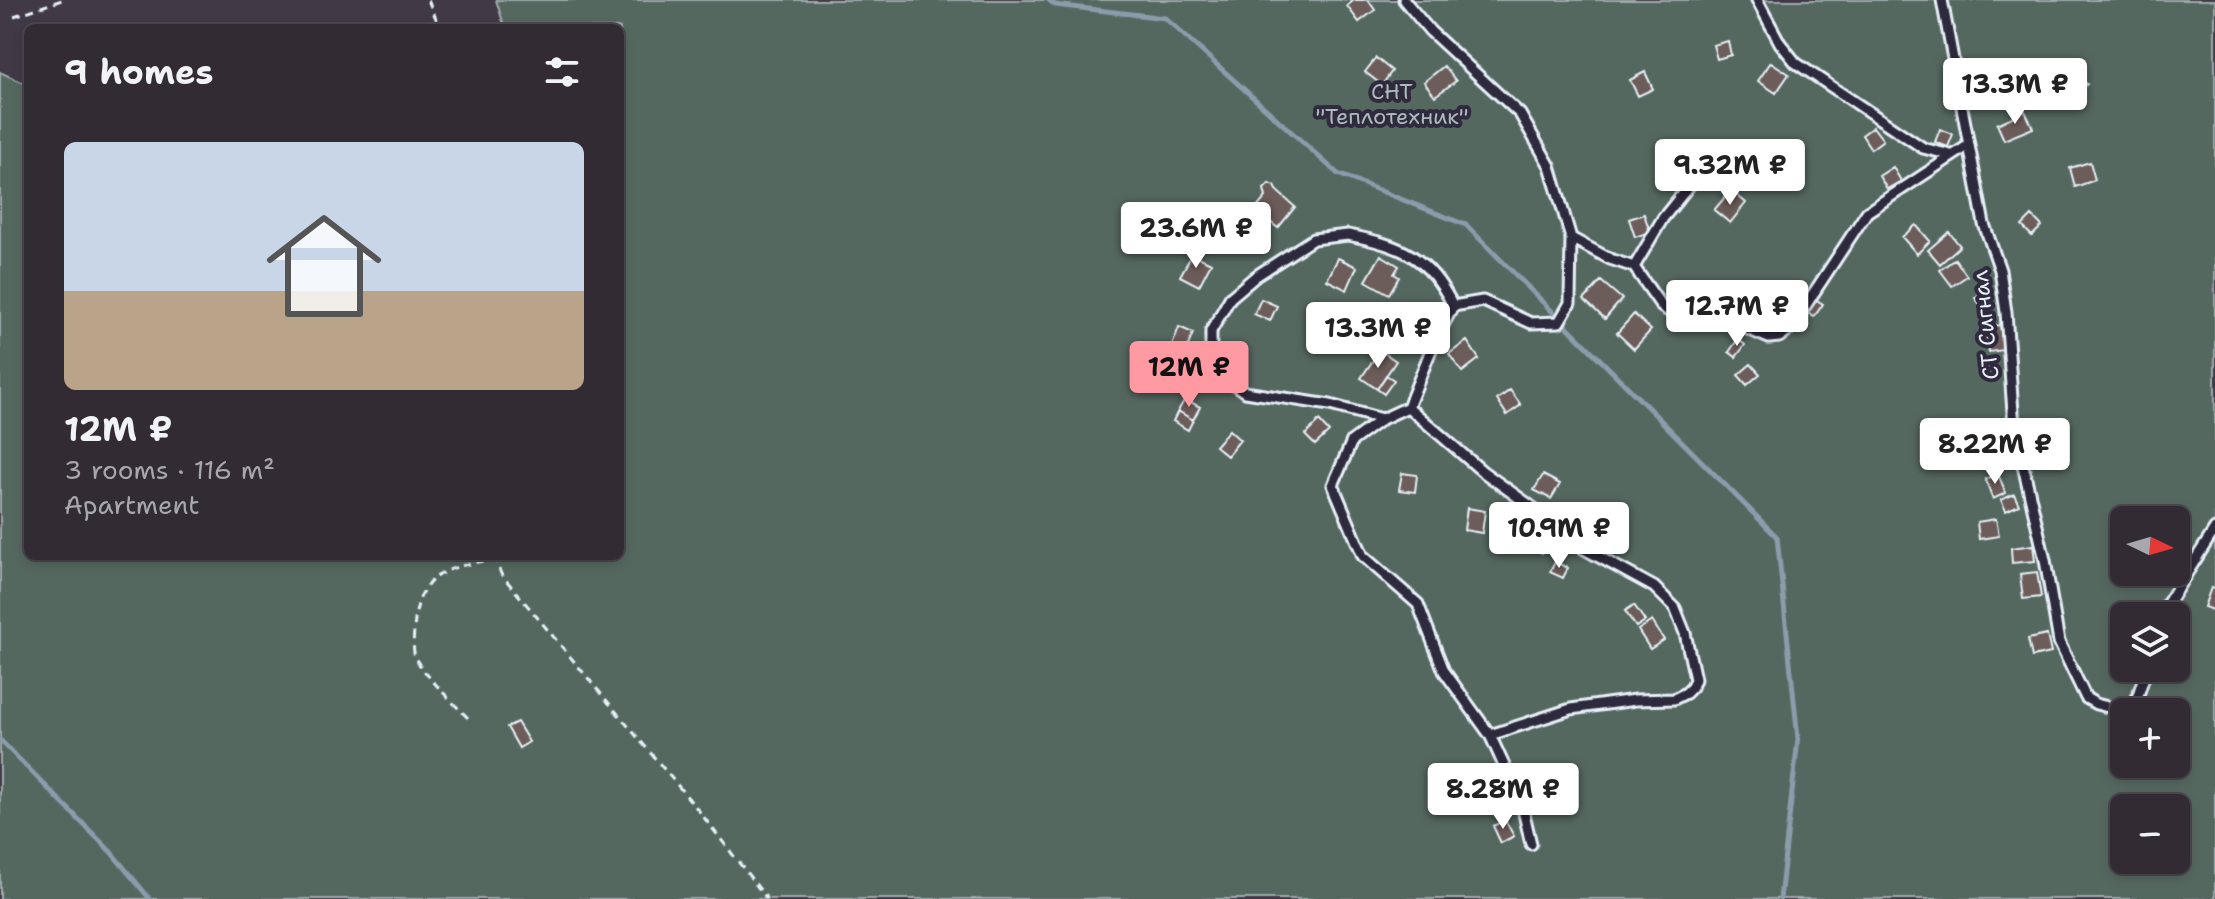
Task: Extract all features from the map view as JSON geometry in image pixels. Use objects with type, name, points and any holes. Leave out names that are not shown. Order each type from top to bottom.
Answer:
[{"type":"lane","points":[[1404,0],[1430,31],[1520,114],[1550,166],[1571,238],[1570,303],[1559,322],[1531,323],[1483,301],[1453,306]]},
{"type":"lane","points":[[1757,0],[1780,43],[1796,63],[1923,148],[1951,155]]},
{"type":"lane","name":"СТ Сигнал","points":[[1942,0],[1984,224],[2000,270],[2014,427],[2045,560],[2059,642],[2086,698],[2096,704],[2120,710],[2136,701],[2142,682]]},
{"type":"lane","points":[[1571,238],[1610,259],[1634,267],[1662,307],[1677,316],[1731,322],[1769,338],[1779,337],[1790,329],[1867,212],[1969,145]]},
{"type":"lane","points":[[1634,267],[1663,218],[1693,181]]},
{"type":"lane","points":[[1382,419],[1330,405],[1245,392],[1220,374],[1211,350],[1211,331],[1230,298],[1256,276],[1313,239],[1348,235],[1376,240],[1420,259],[1442,283],[1453,306]]},
{"type":"lane","points":[[1453,306],[1408,407],[1382,419],[1352,441],[1333,485],[1363,556],[1418,604],[1444,671],[1490,735],[1522,805],[1531,844]]},
{"type":"lane","points":[[1408,407],[1482,471],[1577,545],[1654,587],[1675,608],[1685,633],[1695,679],[1686,693],[1674,699],[1571,709],[1490,735]]},
{"type":"lane","points":[[2169,602],[2215,529]]},
{"type":"path","points":[[14,16],[62,0]]},
{"type":"path","points":[[428,0],[438,24]]},
{"type":"path","points":[[468,718],[415,659],[414,629],[417,599],[428,584],[449,567],[480,560]]},
{"type":"path","points":[[495,560],[501,574],[689,799],[767,899]]},
{"type":"green space","name":"СНТ \"Теплотехник\"","points":[[496,0],[2215,0],[2215,899],[0,899],[0,72],[24,83],[24,560],[624,560],[624,24],[504,24]]},
{"type":"building","points":[[1354,0],[1368,0],[1375,10],[1359,22],[1347,6]]},
{"type":"building","points":[[1728,41],[1731,55],[1717,59],[1713,45]]},
{"type":"building","points":[[1376,58],[1392,71],[1382,85],[1365,72]]},
{"type":"building","points":[[1771,62],[1789,74],[1776,93],[1758,81]]},
{"type":"building","points":[[1444,66],[1456,81],[1435,96],[1424,82]]},
{"type":"building","points":[[1645,72],[1653,89],[1638,96],[1630,80]]},
{"type":"building","points":[[2075,73],[2087,84],[2077,95],[2065,83]]},
{"type":"building","points":[[2025,111],[2033,128],[2004,140],[1997,124]]},
{"type":"building","points":[[1873,127],[1883,140],[1871,149],[1862,135]]},
{"type":"building","points":[[1940,129],[1953,134],[1948,147],[1935,142]]},
{"type":"building","points":[[2090,162],[2095,180],[2075,187],[2070,168]]},
{"type":"building","points":[[1893,167],[1901,181],[1887,189],[1879,176]]},
{"type":"building","points":[[1269,184],[1275,186],[1295,207],[1278,228],[1255,210],[1266,197],[1264,189]]},
{"type":"building","points":[[1731,190],[1746,203],[1730,223],[1714,210]]},
{"type":"building","points":[[1644,214],[1650,232],[1635,237],[1629,219]]},
{"type":"building","points":[[2032,216],[2042,226],[2032,236],[2022,226]]},
{"type":"building","points":[[1916,225],[1930,241],[1917,254],[1902,237]]},
{"type":"building","points":[[1949,232],[1960,246],[1940,264],[1928,250]]},
{"type":"building","points":[[1192,254],[1211,263],[1199,286],[1180,276]]},
{"type":"building","points":[[1381,255],[1399,266],[1394,274],[1399,277],[1389,294],[1366,281]]},
{"type":"building","points":[[1338,258],[1357,267],[1347,290],[1327,280]]},
{"type":"building","points":[[1955,259],[1967,276],[1952,286],[1940,270]]},
{"type":"building","points":[[1601,281],[1622,299],[1605,319],[1584,300]]},
{"type":"building","points":[[1983,291],[1994,304],[1986,311],[1975,298]]},
{"type":"building","points":[[1261,299],[1277,306],[1270,321],[1254,314]]},
{"type":"building","points":[[1815,299],[1823,304],[1814,317],[1806,312]]},
{"type":"building","points":[[1634,314],[1651,330],[1634,349],[1617,333]]},
{"type":"building","points":[[2000,325],[2004,350],[1989,352],[1985,327]]},
{"type":"building","points":[[1179,327],[1193,333],[1186,351],[1172,346]]},
{"type":"building","points":[[1738,339],[1745,345],[1736,357],[1729,352]]},
{"type":"building","points":[[1467,341],[1479,359],[1462,372],[1449,354]]},
{"type":"building","points":[[1380,350],[1396,361],[1377,389],[1361,378]]},
{"type":"building","points":[[1751,364],[1760,374],[1747,385],[1738,375]]},
{"type":"building","points":[[1386,375],[1394,380],[1384,394],[1377,389]]},
{"type":"building","points":[[1510,390],[1521,405],[1507,415],[1497,400]]},
{"type":"building","points":[[1185,399],[1200,407],[1193,420],[1178,411]]},
{"type":"building","points":[[1178,411],[1193,420],[1188,430],[1173,421]]},
{"type":"building","points":[[1319,421],[1329,432],[1315,445],[1305,435]]},
{"type":"building","points":[[1229,430],[1240,440],[1227,456],[1215,446]]},
{"type":"building","points":[[1402,473],[1417,475],[1415,492],[1399,490]]},
{"type":"building","points":[[1998,474],[2006,493],[1993,499],[1985,479]]},
{"type":"building","points":[[1543,475],[1560,484],[1551,499],[1534,490]]},
{"type":"building","points":[[2014,494],[2019,505],[2006,511],[2001,500]]},
{"type":"building","points":[[1467,508],[1485,511],[1482,533],[1464,530]]},
{"type":"building","points":[[1996,519],[1999,536],[1979,539],[1977,522]]},
{"type":"building","points":[[1501,525],[1518,527],[1516,540],[1500,539]]},
{"type":"building","points":[[1532,532],[1548,540],[1542,553],[1526,545]]},
{"type":"building","points":[[2033,545],[2035,561],[2012,563],[2011,548]]},
{"type":"building","points":[[1555,562],[1568,568],[1563,578],[1550,572]]},
{"type":"building","points":[[2037,572],[2041,597],[2023,599],[2020,574]]},
{"type":"building","points":[[2211,588],[2215,589],[2215,611],[2204,607]]},
{"type":"building","points":[[1634,605],[1645,621],[1636,627],[1625,611]]},
{"type":"building","points":[[1652,621],[1664,640],[1650,649],[1638,630]]},
{"type":"building","points":[[2047,635],[2051,653],[2032,657],[2028,639]]},
{"type":"building","points":[[517,722],[529,742],[519,748],[507,727]]},
{"type":"building","points":[[1505,820],[1514,836],[1501,843],[1493,826]]},
{"type":"waterway","points":[[1049,0],[1055,5],[1165,18],[1338,174],[1466,225],[1777,537],[1798,739],[1780,899]]},
{"type":"waterway","points":[[0,740],[111,852],[150,899]]}]
